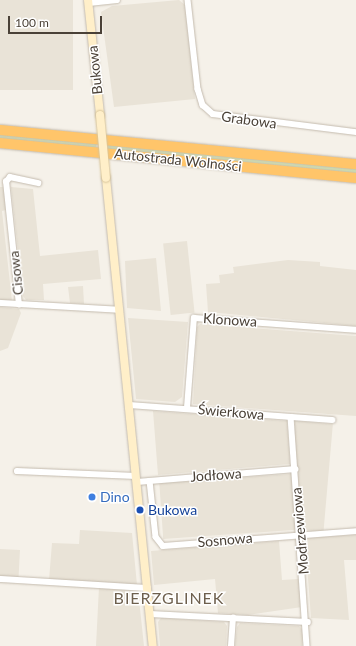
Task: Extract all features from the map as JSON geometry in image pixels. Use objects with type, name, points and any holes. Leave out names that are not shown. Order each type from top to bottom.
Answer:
[{"type":"highway","name":"Autostrada Wolności","points":[[0,130],[356,164]]},
{"type":"highway","name":"Autostrada Wolności","points":[[0,143],[356,178]]},
{"type":"main road","name":"Bukowa","points":[[89,1],[120,310]]},
{"type":"main road","points":[[120,310],[153,646]]},
{"type":"street","points":[[89,1],[117,0]]},
{"type":"street","name":"Grabowa","points":[[188,0],[198,89],[203,105],[213,114],[356,132]]},
{"type":"street","name":"Cisowa","points":[[19,305],[6,182],[10,177],[38,183]]},
{"type":"street","name":"Cisowa","points":[[0,303],[120,310]]},
{"type":"street","name":"Klonowa","points":[[187,408],[194,318],[356,330]]},
{"type":"street","name":"Świerkowa","points":[[129,404],[332,420]]},
{"type":"street","name":"Modrzewiowa","points":[[291,417],[308,622],[307,646]]},
{"type":"street","name":"Jodłowa","points":[[17,471],[150,481],[295,469]]},
{"type":"street","name":"Sosnowa","points":[[150,481],[156,537],[163,546],[301,534],[356,531]]},
{"type":"street","points":[[0,579],[148,588]]},
{"type":"street","points":[[150,614],[308,622]]},
{"type":"street","points":[[231,646],[233,618]]},
{"type":"shaded area","points":[[0,0],[73,0],[73,90],[0,90]]},
{"type":"shaded area","points":[[179,0],[185,5],[195,99],[114,107],[101,12],[112,6]]},
{"type":"shaded area","points":[[0,187],[4,187],[6,210],[2,211],[12,301],[0,300]]},
{"type":"shaded area","points":[[11,187],[33,189],[40,256],[98,250],[101,279],[43,284],[44,300],[26,300],[23,296]]},
{"type":"shaded area","points":[[187,241],[195,313],[171,315],[163,244]]},
{"type":"shaded area","points":[[156,258],[161,311],[127,308],[125,261]]},
{"type":"shaded area","points":[[288,260],[320,262],[320,266],[356,270],[356,326],[208,312],[206,284],[220,283],[219,275],[234,273],[233,267]]},
{"type":"shaded area","points":[[83,286],[84,304],[70,303],[68,287]]},
{"type":"shaded area","points":[[0,307],[19,309],[21,313],[8,348],[0,351]]},
{"type":"shaded area","points":[[128,318],[188,322],[182,397],[175,402],[136,399]]},
{"type":"shaded area","points":[[200,324],[356,336],[356,416],[193,404],[197,327]]},
{"type":"shaded area","points":[[153,411],[287,421],[290,464],[158,475]]},
{"type":"shaded area","points":[[295,421],[333,424],[323,532],[286,529]]},
{"type":"shaded area","points":[[291,474],[295,530],[163,539],[159,483]]},
{"type":"shaded area","points":[[80,530],[132,533],[137,585],[49,580],[52,543],[79,544]]},
{"type":"shaded area","points":[[356,535],[356,560],[344,560],[349,620],[311,618],[305,538]]},
{"type":"shaded area","points":[[279,541],[282,580],[299,579],[302,607],[248,615],[218,613],[215,579],[154,585],[151,551]]},
{"type":"shaded area","points":[[0,549],[20,550],[19,578],[0,577]]},
{"type":"shaded area","points":[[99,587],[138,590],[144,646],[96,646]]},
{"type":"shaded area","points":[[161,618],[224,622],[227,626],[226,646],[160,646],[158,622]]},
{"type":"shaded area","points":[[240,623],[299,626],[303,630],[302,646],[235,646],[237,627]]},
{"type":"green space","points":[[0,134],[97,142],[96,147],[0,139]]},
{"type":"green space","points":[[108,144],[356,168],[356,174],[108,149]]},
{"type":"place","name":"Dino","points":[[92,497]]},
{"type":"place","name":"Bukowa","points":[[140,510]]},
{"type":"district","name":"BIERZGLINEK","points":[[169,598]]}]
